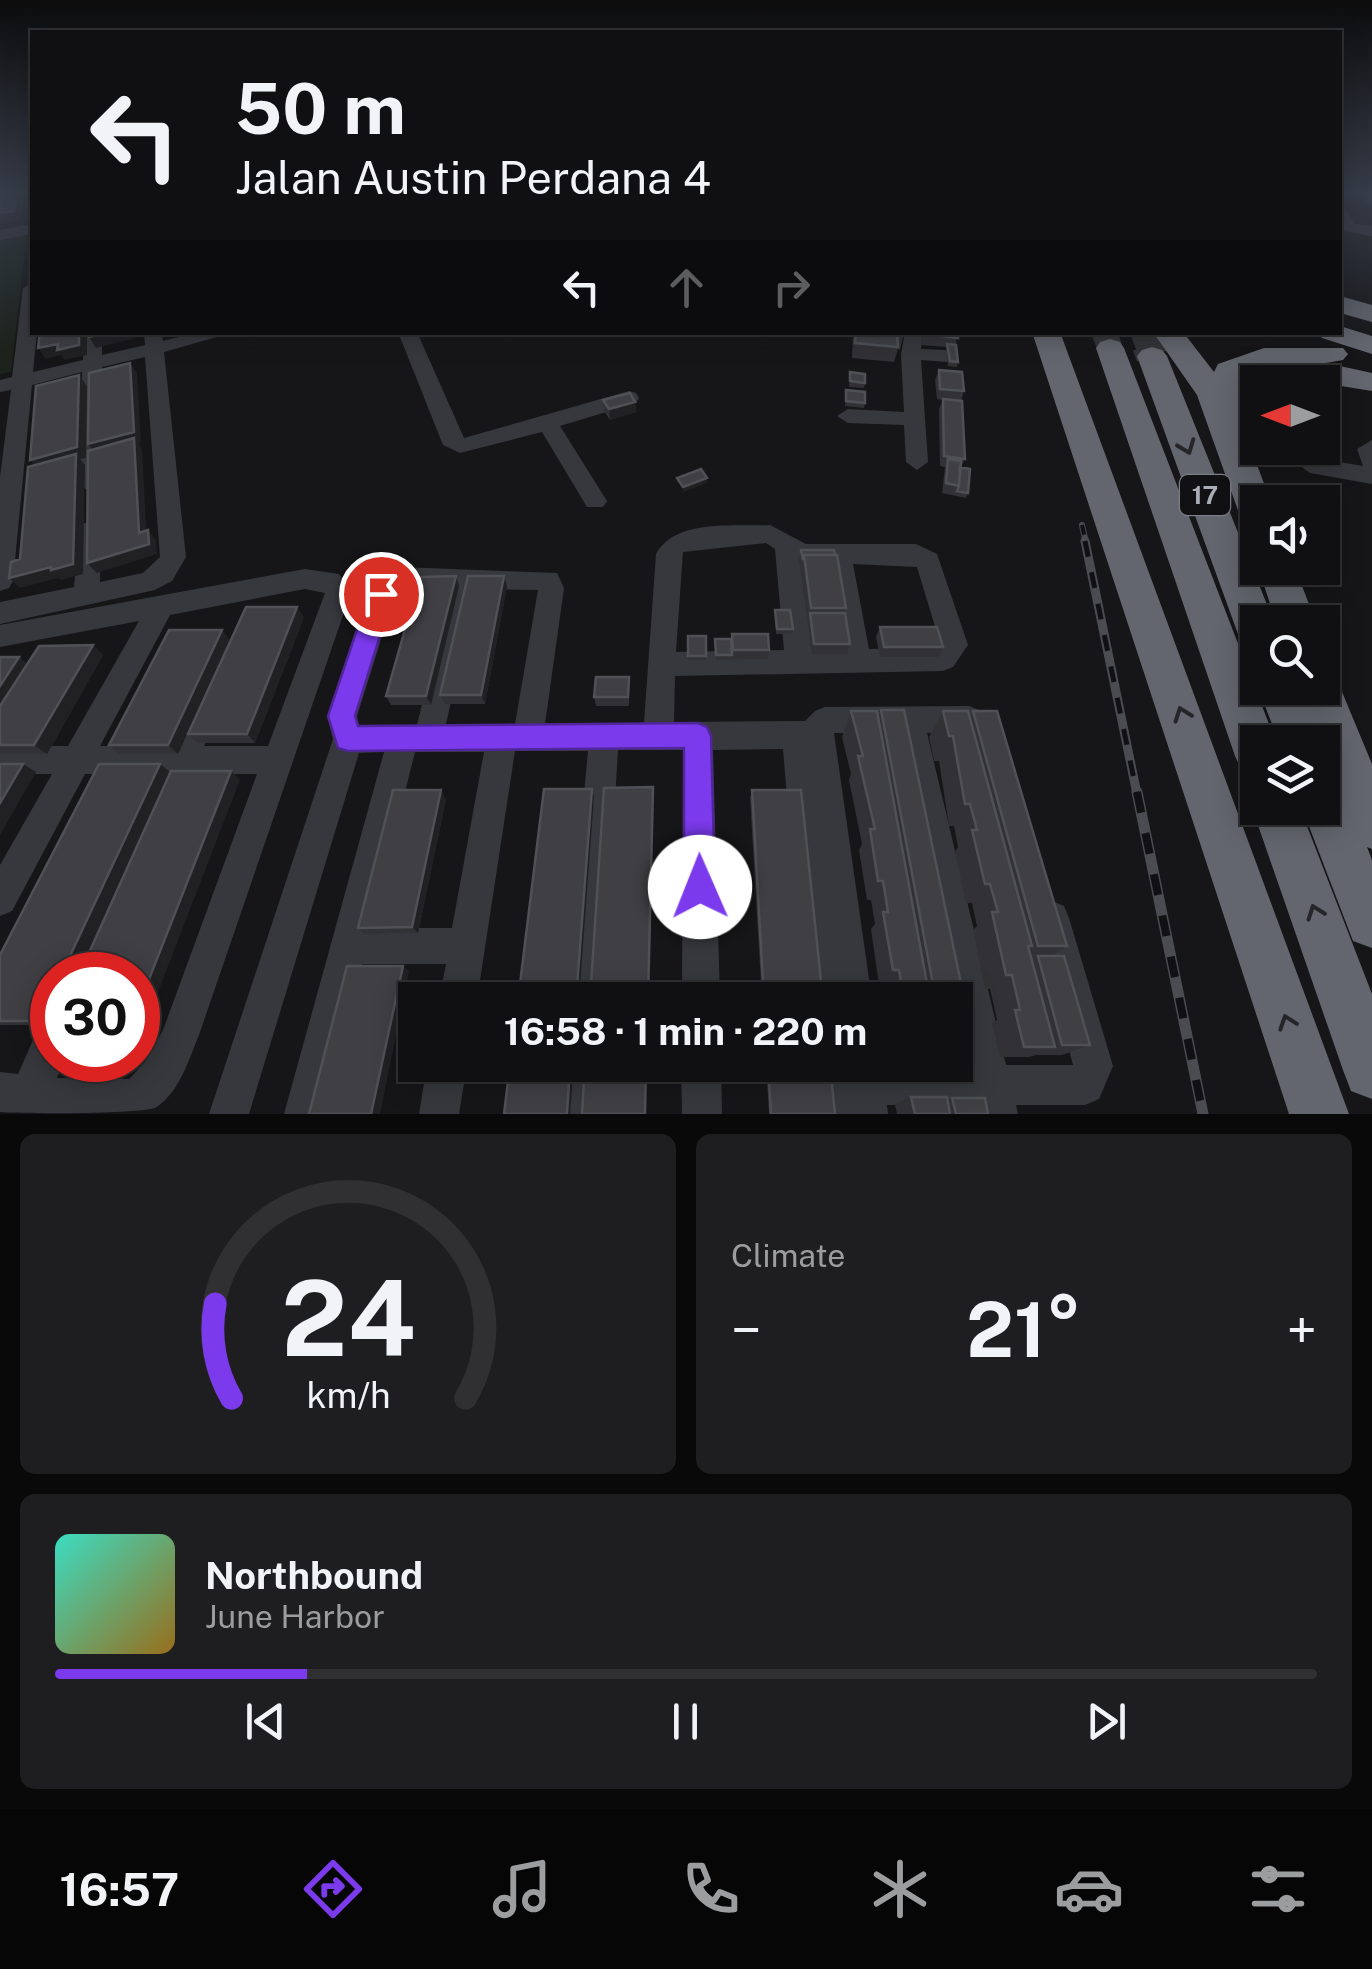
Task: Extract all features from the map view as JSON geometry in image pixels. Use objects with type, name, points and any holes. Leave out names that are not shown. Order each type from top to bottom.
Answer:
[{"type":"highway","points":[[1342,296],[1372,305]]},
{"type":"highway","points":[[1342,305],[1372,314]]},
{"type":"highway","points":[[1342,322],[1372,330]]},
{"type":"highway","points":[[1033,335],[1109,517]]},
{"type":"highway","points":[[1047,335],[1319,1114]]},
{"type":"highway","points":[[1285,335],[1332,343],[1372,344]]},
{"type":"highway","points":[[1221,410],[1228,370],[1264,357],[1332,343],[1372,366]]},
{"type":"highway","points":[[1160,344],[1183,349],[1221,410],[1247,485]]},
{"type":"highway","name":"17","points":[[1160,344],[1248,605]]},
{"type":"highway","name":"17","points":[[1110,348],[1247,725]]},
{"type":"highway","points":[[1340,377],[1372,382]]},
{"type":"highway","points":[[1325,705],[1347,774],[1372,922]]},
{"type":"highway","points":[[1347,774],[1372,825]]},
{"type":"highway","points":[[1282,825],[1372,1070]]},
{"type":"street","points":[[0,582],[11,384],[30,307]]},
{"type":"street","points":[[87,594],[100,458],[94,335]]},
{"type":"street","points":[[11,384],[94,364],[153,341],[204,335]]},
{"type":"street","points":[[408,335],[455,444],[474,446],[629,398]]},
{"type":"street","points":[[0,613],[156,580],[170,567],[173,557],[152,444],[153,341]]},
{"type":"street","points":[[917,462],[913,343],[947,356]]},
{"type":"street","points":[[848,416],[915,419]]},
{"type":"street","points":[[548,424],[594,501]]},
{"type":"street","points":[[1372,448],[1368,449],[1372,463]]},
{"type":"street","points":[[5,483],[100,458]]},
{"type":"street","points":[[1310,465],[1372,476]]},
{"type":"street","points":[[658,736],[668,554],[687,540],[770,534],[802,554],[908,552],[928,561],[954,646],[943,659],[663,664]]},
{"type":"street","points":[[787,543],[799,662]]},
{"type":"street","points":[[839,554],[857,662]]},
{"type":"street","points":[[304,1114],[348,946],[466,577]]},
{"type":"street","points":[[229,1114],[348,739],[342,716],[386,583],[395,578],[544,578],[550,590],[461,982]]},
{"type":"street","points":[[0,636],[305,579],[330,581],[338,592],[180,1035],[159,1076],[142,1094],[122,1101],[15,1092]]},
{"type":"street","points":[[244,623],[260,589]]},
{"type":"street","points":[[0,899],[160,608]]},
{"type":"street","points":[[41,656],[62,624]]},
{"type":"street","points":[[149,832],[221,675]]},
{"type":"street","points":[[348,739],[808,735],[825,720],[984,719],[1000,732]]},
{"type":"street","points":[[909,720],[996,1100]]},
{"type":"street","points":[[808,735],[822,982]]},
{"type":"street","points":[[808,735],[850,982]]},
{"type":"street","points":[[585,982],[604,736]]},
{"type":"street","points":[[698,736],[701,982]]},
{"type":"street","points":[[0,760],[280,760]]},
{"type":"street","points":[[865,1088],[996,1100],[1086,1085],[1093,1066],[1041,879]]},
{"type":"street","points":[[348,946],[467,946]]},
{"type":"street","points":[[439,1114],[444,1082]]},
{"type":"street","points":[[575,1114],[578,1082]]},
{"type":"street","points":[[701,1082],[702,1114]]},
{"type":"street","points":[[831,1082],[834,1114]]},
{"type":"shaded area","points":[[0,246],[26,246],[11,372],[0,374]]},
{"type":"building","points":[[40,335],[79,335],[79,345],[57,350],[58,344],[38,348]]},
{"type":"building","points":[[856,335],[897,335],[898,347],[855,343]]},
{"type":"building","points":[[947,344],[956,345],[958,362],[950,361]]},
{"type":"building","points":[[130,363],[134,432],[88,444],[89,373]]},
{"type":"building","points":[[939,370],[962,372],[964,391],[940,389]]},
{"type":"building","points":[[850,372],[865,374],[865,383],[850,381]]},
{"type":"building","points":[[79,375],[77,447],[30,460],[36,386]]},
{"type":"building","points":[[846,390],[865,392],[865,403],[846,401]]},
{"type":"building","points":[[630,393],[635,402],[609,409],[603,400]]},
{"type":"building","points":[[943,399],[962,401],[965,459],[944,456]]},
{"type":"building","points":[[134,438],[139,533],[148,530],[149,544],[87,563],[88,451]]},
{"type":"building","points":[[76,454],[73,564],[9,578],[11,562],[20,559],[28,467]]},
{"type":"building","points":[[948,459],[961,461],[959,486],[946,483]]},
{"type":"building","points":[[960,467],[970,469],[968,493],[957,491]]},
{"type":"building","points":[[701,469],[707,478],[683,487],[677,478]]},
{"type":"building","points":[[801,550],[834,550],[835,555],[804,555],[803,560]]},
{"type":"building","points":[[804,555],[837,555],[846,608],[811,608]]},
{"type":"building","points":[[456,576],[426,696],[386,696],[420,577]]},
{"type":"building","points":[[468,576],[504,576],[481,695],[440,695]]},
{"type":"building","points":[[246,607],[297,607],[247,734],[188,734]]},
{"type":"building","points":[[775,610],[790,610],[793,629],[777,629]]},
{"type":"building","points":[[810,613],[845,613],[850,644],[814,644]]},
{"type":"building","points":[[880,627],[937,627],[943,647],[884,647]]},
{"type":"building","points":[[169,630],[222,630],[168,745],[109,745]]},
{"type":"building","points":[[732,634],[768,634],[769,650],[733,650]]},
{"type":"building","points":[[688,636],[706,636],[706,656],[688,656]]},
{"type":"building","points":[[715,639],[731,639],[732,655],[716,655]]},
{"type":"building","points":[[93,645],[34,745],[0,745],[0,706],[39,646]]},
{"type":"building","points":[[0,657],[19,657],[0,686]]},
{"type":"building","points":[[596,677],[629,677],[628,697],[594,697]]},
{"type":"building","points":[[881,710],[904,710],[961,982],[933,982]]},
{"type":"building","points":[[851,711],[877,711],[927,982],[901,982],[899,970],[893,970],[883,912],[888,912],[883,881],[878,881],[870,829],[875,829],[858,756],[863,756]]},
{"type":"building","points":[[943,711],[968,711],[1032,946],[1028,946],[1055,1047],[1024,1047],[1012,975],[1006,975],[992,912],[998,912],[990,884],[985,884],[972,830],[977,830],[970,804],[965,804],[953,736],[949,736]]},
{"type":"building","points":[[973,711],[997,711],[1067,946],[1038,946]]},
{"type":"building","points":[[0,764],[23,764],[0,803]]},
{"type":"building","points":[[99,764],[160,764],[72,952],[30,952],[30,1021],[0,1021],[0,955]]},
{"type":"building","points":[[171,771],[231,771],[160,952],[89,952]]},
{"type":"building","points":[[653,787],[648,982],[591,982],[604,788]]},
{"type":"building","points":[[544,789],[592,789],[577,982],[520,982]]},
{"type":"building","points":[[393,790],[441,790],[412,927],[358,928]]},
{"type":"building","points":[[752,790],[801,790],[821,982],[763,982]]},
{"type":"building","points":[[1038,956],[1064,956],[1090,1045],[1062,1045]]},
{"type":"building","points":[[347,966],[403,966],[371,1114],[309,1114]]},
{"type":"building","points":[[508,1082],[569,1082],[567,1114],[504,1114]]},
{"type":"building","points":[[584,1082],[646,1082],[645,1114],[582,1114]]},
{"type":"building","points":[[769,1082],[832,1082],[835,1114],[771,1114]]},
{"type":"building","points":[[911,1097],[947,1097],[950,1114],[915,1114]]},
{"type":"building","points":[[952,1098],[985,1098],[988,1114],[956,1114]]},
{"type":"tunnel","points":[[1105,335],[1110,348]]},
{"type":"tunnel","points":[[1144,335],[1149,348]]},
{"type":"tunnel","points":[[1148,345],[1152,356]]},
{"type":"railway","points":[[1082,525],[1086,543]]},
{"type":"railway","points":[[1085,541],[1137,794]]},
{"type":"railway","points":[[1137,792],[1203,1114]]},
{"type":"route","points":[[381,594],[342,716],[348,739],[698,736],[700,887]]}]
